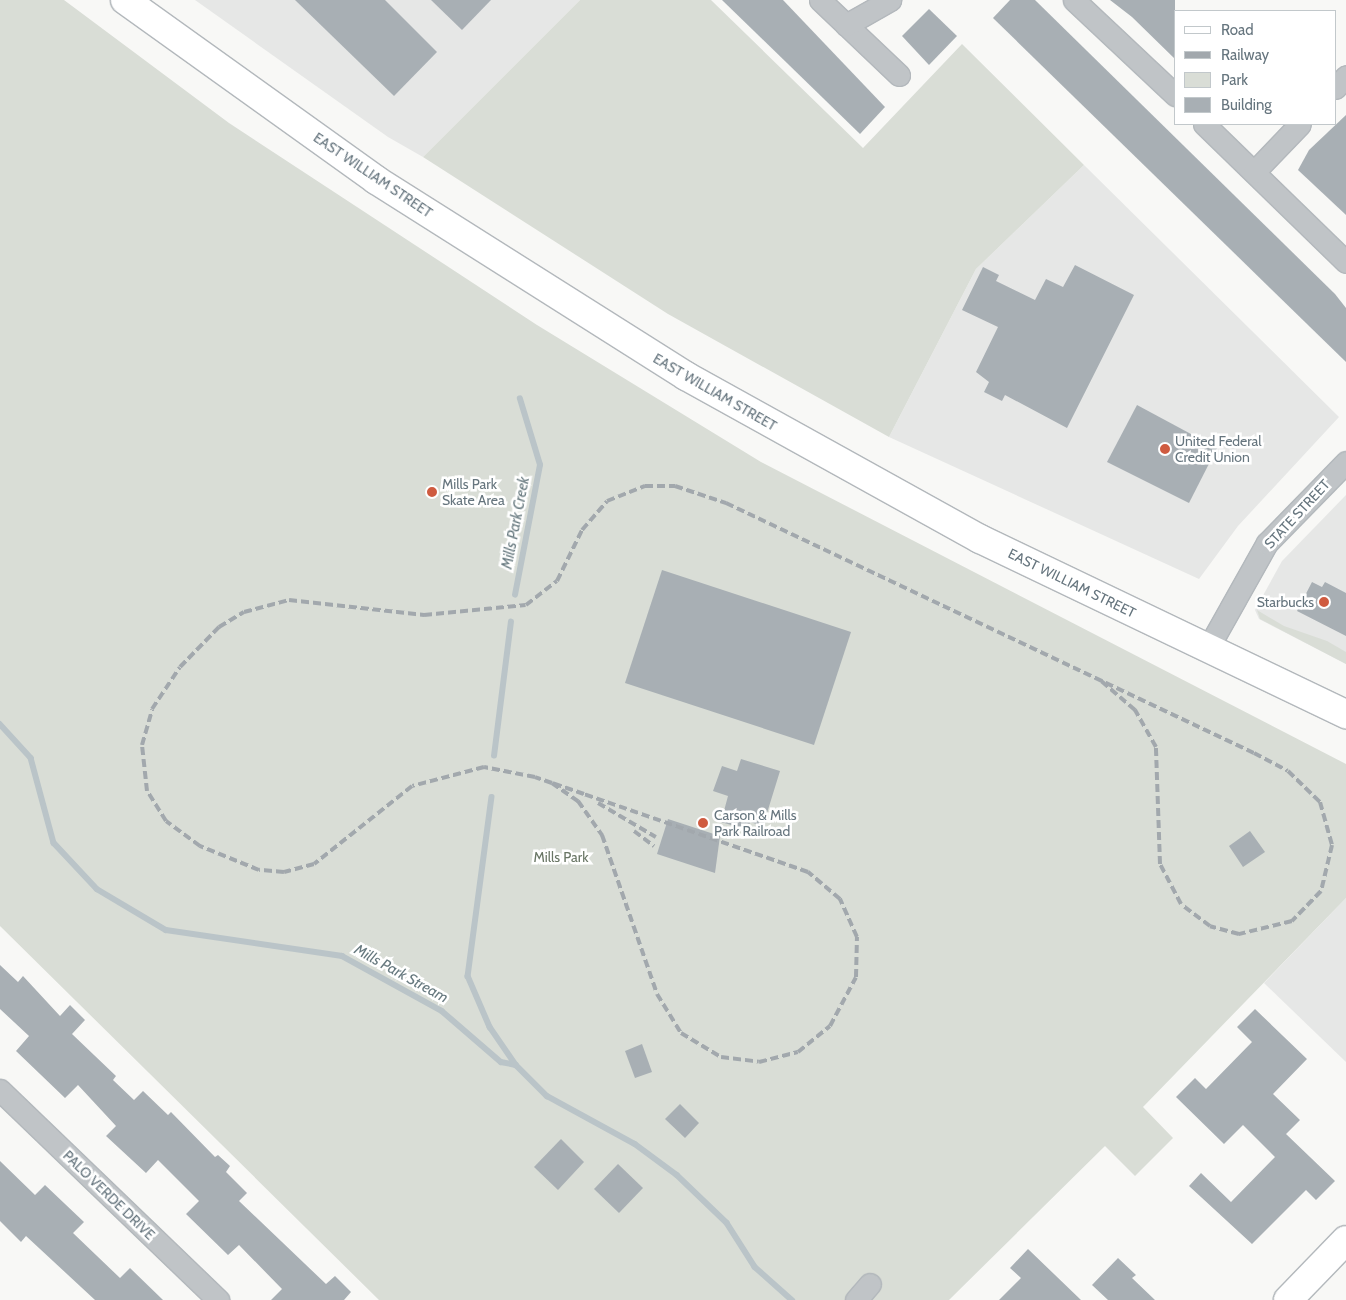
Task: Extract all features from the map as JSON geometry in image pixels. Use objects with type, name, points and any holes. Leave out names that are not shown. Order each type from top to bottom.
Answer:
[{"type":"main road","name":"EAST WILLIAM STREET","points":[[125,0],[376,180],[686,376],[980,539],[1346,714]]},
{"type":"main road","points":[[1288,1300],[1346,1240]]},
{"type":"street","points":[[820,0],[899,75]]},
{"type":"street","points":[[846,25],[890,0]]},
{"type":"street","points":[[1074,0],[1174,94]]},
{"type":"street","points":[[1336,87],[1346,76]]},
{"type":"street","points":[[1205,125],[1346,262]]},
{"type":"street","points":[[1254,172],[1299,125]]},
{"type":"street","name":"STATE STREET","points":[[1208,648],[1267,543],[1346,462]]},
{"type":"street","name":"PALO VERDE DRIVE","points":[[0,1090],[218,1300]]},
{"type":"street","points":[[856,1300],[870,1284]]},
{"type":"shaded area","points":[[195,0],[580,0],[423,157],[388,137]]},
{"type":"shaded area","points":[[1084,165],[1339,417],[1238,526],[1199,579],[889,437],[976,269]]},
{"type":"shaded area","points":[[1346,495],[1346,664],[1259,619],[1255,610],[1282,561]]},
{"type":"shaded area","points":[[1346,898],[1346,1062],[1264,983]]},
{"type":"green space","name":"Mills Park","points":[[0,0],[64,0],[229,123],[537,325],[761,462],[1346,764],[1346,898],[1143,1107],[1173,1138],[1135,1176],[1105,1146],[949,1300],[379,1300],[0,926]]},
{"type":"green space","points":[[580,0],[711,0],[863,148],[962,44],[1084,165],[976,269],[889,437],[668,314],[423,157]]},
{"type":"green space","points":[[1257,610],[1284,626],[1327,641],[1346,652],[1346,664],[1260,619]]},
{"type":"building","points":[[295,0],[385,0],[437,52],[394,96]]},
{"type":"building","points":[[431,0],[491,0],[462,30]]},
{"type":"building","points":[[722,0],[783,0],[885,107],[860,134]]},
{"type":"building","points":[[1010,0],[1035,0],[1335,294],[1346,308],[1346,362],[993,18]]},
{"type":"building","points":[[1110,0],[1175,0],[1174,58],[1132,17]]},
{"type":"building","points":[[929,9],[957,36],[929,65],[902,36]]},
{"type":"building","points":[[1346,115],[1346,215],[1298,170],[1309,150]]},
{"type":"building","points":[[1075,265],[1134,295],[1067,428],[1005,395],[1002,401],[984,392],[989,382],[976,372],[998,327],[962,310],[983,267],[999,275],[996,281],[1035,300],[1046,279],[1063,287]]},
{"type":"building","points":[[1137,405],[1217,448],[1189,503],[1107,462]]},
{"type":"building","points":[[662,570],[851,632],[814,745],[625,683]]},
{"type":"building","name":"Starbucks","points":[[1312,582],[1322,587],[1325,582],[1346,593],[1346,636],[1297,611]]},
{"type":"building","points":[[741,759],[780,771],[763,826],[750,822],[748,830],[721,822],[728,796],[713,791],[722,766],[737,771]]},
{"type":"building","points":[[668,819],[720,836],[715,873],[657,854]]},
{"type":"building","points":[[1250,831],[1265,852],[1243,867],[1229,846]]},
{"type":"building","points":[[0,965],[18,982],[23,976],[60,1016],[70,1005],[85,1020],[72,1034],[116,1076],[113,1080],[134,1100],[143,1091],[168,1115],[171,1112],[215,1157],[218,1155],[230,1166],[226,1172],[247,1193],[239,1201],[326,1284],[335,1276],[351,1292],[344,1300],[271,1300],[282,1289],[239,1245],[228,1255],[186,1214],[199,1201],[158,1160],[146,1173],[106,1136],[116,1126],[78,1085],[65,1098],[16,1051],[29,1036],[0,1009]]},
{"type":"building","points":[[1255,1009],[1307,1059],[1273,1094],[1300,1120],[1286,1134],[1335,1181],[1316,1200],[1306,1190],[1252,1244],[1189,1186],[1201,1173],[1231,1202],[1275,1157],[1243,1125],[1224,1144],[1176,1097],[1195,1078],[1206,1089],[1252,1042],[1237,1027]]},
{"type":"building","points":[[642,1044],[652,1072],[635,1078],[625,1051]]},
{"type":"building","points":[[680,1104],[699,1123],[685,1138],[665,1119]]},
{"type":"building","points":[[561,1139],[584,1162],[558,1190],[534,1167]]},
{"type":"building","points":[[0,1161],[35,1195],[45,1185],[84,1222],[73,1233],[120,1278],[130,1268],[163,1300],[95,1300],[26,1236],[21,1242],[0,1221]]},
{"type":"building","points":[[618,1164],[643,1188],[619,1213],[594,1189]]},
{"type":"building","points":[[1028,1249],[1081,1300],[999,1300],[1021,1278],[1010,1268]]},
{"type":"building","points":[[1118,1258],[1136,1275],[1132,1278],[1155,1300],[1108,1300],[1092,1285]]},
{"type":"waterway","name":"Mills Park Creek","points":[[515,595],[540,465],[520,399]]},
{"type":"waterway","points":[[494,756],[511,622]]},
{"type":"waterway","name":"Mills Park Stream","points":[[0,724],[31,758],[54,843],[97,889],[166,930],[342,956],[442,1011],[501,1062],[516,1065],[547,1096],[635,1144],[677,1175],[727,1223],[755,1267],[792,1300]]},
{"type":"waterway","points":[[492,797],[468,976],[490,1027],[516,1065]]},
{"type":"railway","points":[[552,783],[578,801],[602,835],[657,994],[681,1033],[721,1057],[759,1062],[798,1052],[830,1026],[856,977],[857,937],[840,899],[808,872],[535,777],[484,767],[412,786],[314,864],[284,872],[259,870],[200,846],[166,821],[147,791],[142,745],[152,709],[180,667],[219,627],[244,612],[289,600],[424,615],[526,605],[557,581],[582,530],[607,501],[645,486],[675,486],[726,503],[1254,753],[1288,771],[1320,802],[1332,845],[1321,891],[1292,921],[1239,934],[1210,926],[1181,904],[1160,864],[1156,747],[1135,710],[1100,680]]},
{"type":"railway","points":[[598,803],[656,837]]},
{"type":"railway","points":[[634,831],[654,846]]},
{"type":"place","name":"United Federal Credit Union","points":[[1165,449]]},
{"type":"place","name":"Mills Park Skate Area","points":[[432,492]]},
{"type":"place","name":"Starbucks","points":[[1324,602]]},
{"type":"place","name":"Carson & Mills Park Railroad","points":[[703,823]]}]
